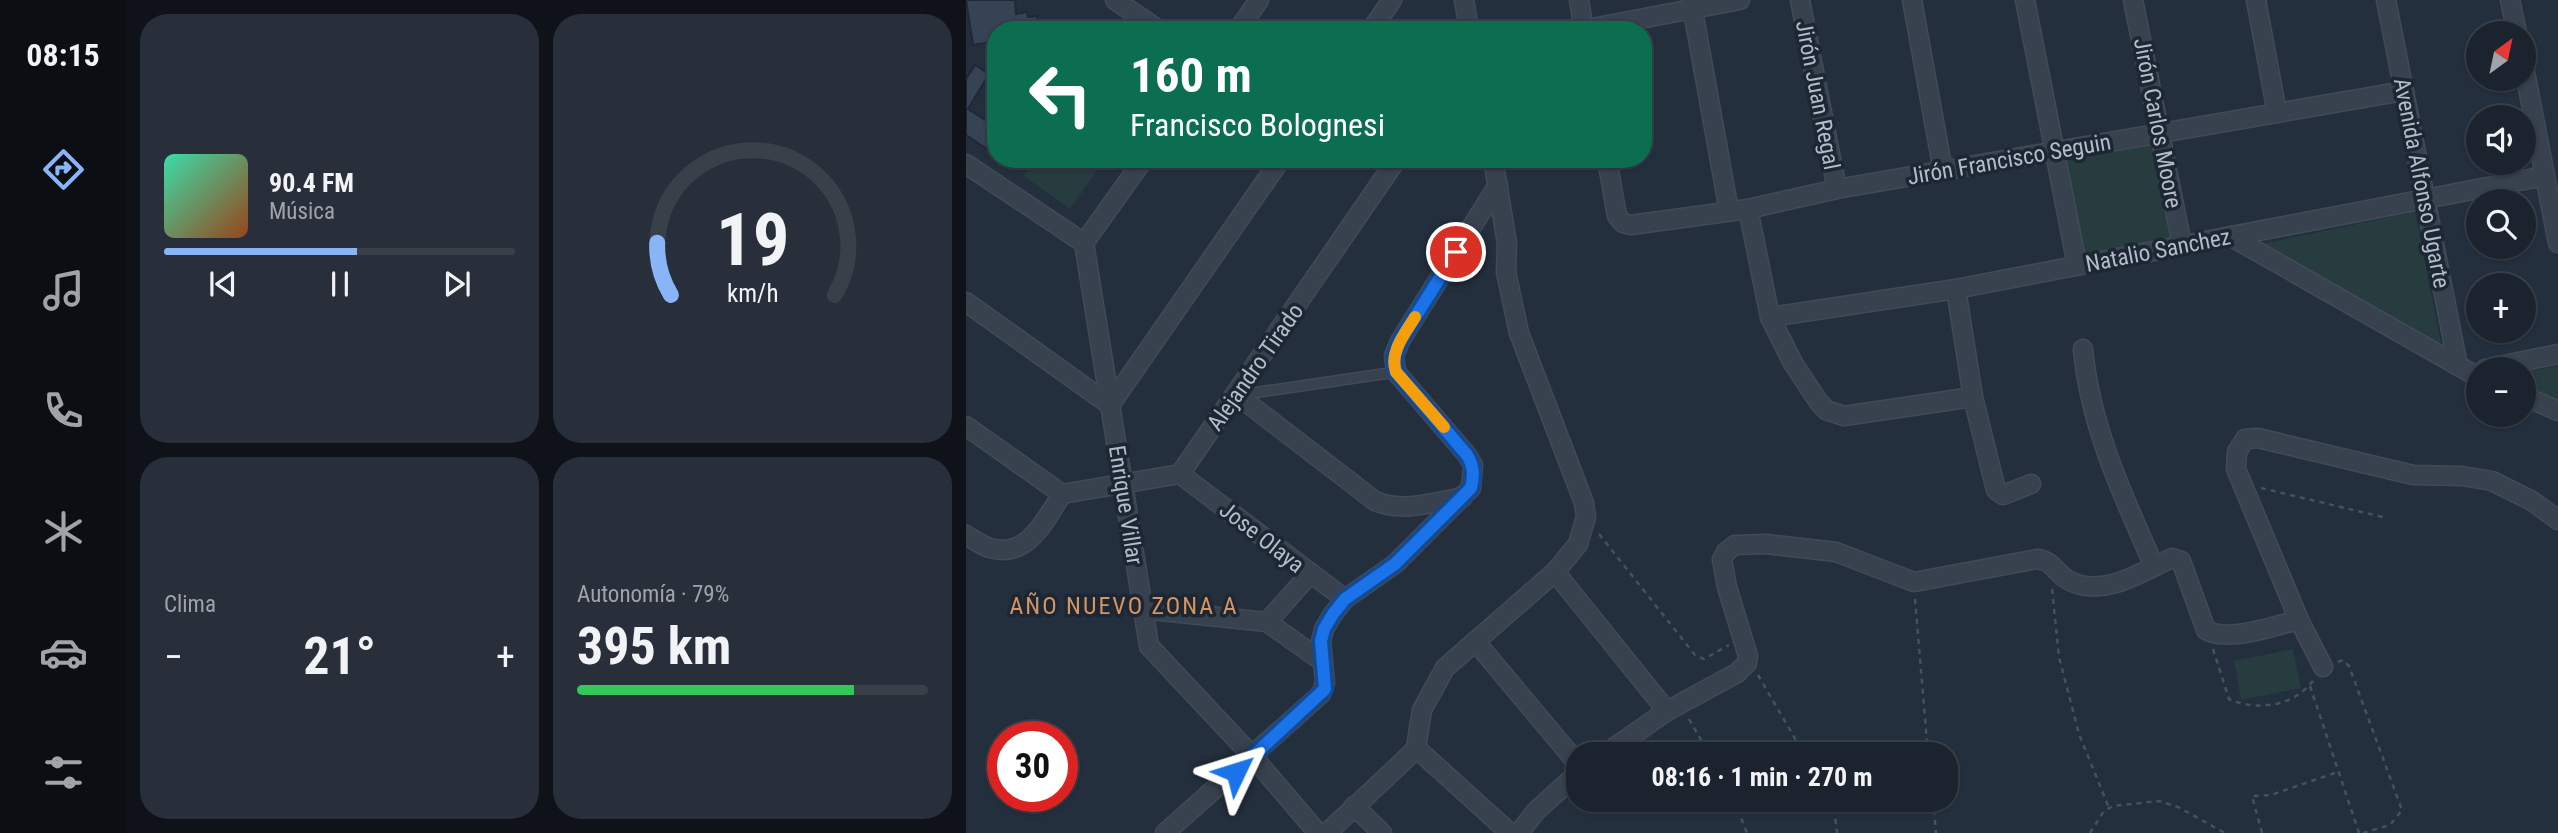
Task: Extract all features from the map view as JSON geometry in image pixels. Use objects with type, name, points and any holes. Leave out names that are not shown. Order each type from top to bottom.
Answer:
[{"type":"street","points":[[1115,0],[1146,21]]},
{"type":"street","points":[[1244,21],[1259,0]]},
{"type":"street","points":[[1377,21],[1392,0]]},
{"type":"street","points":[[1464,0],[1468,21]]},
{"type":"street","points":[[1578,0],[1582,21]]},
{"type":"street","points":[[1621,21],[1692,4],[1740,0]]},
{"type":"street","name":"Jirón Juan Regal","points":[[1800,0],[1837,189]]},
{"type":"street","points":[[1913,0],[1943,171]]},
{"type":"street","points":[[2025,0],[2077,265]]},
{"type":"street","name":"Jirón Carlos Moore","points":[[2133,0],[2182,245]]},
{"type":"street","points":[[2256,0],[2277,113]]},
{"type":"street","name":"Avenida Alfonso Ugarte","points":[[2386,0],[2425,199],[2470,357]]},
{"type":"street","points":[[2510,0],[2514,21]]},
{"type":"street","points":[[1692,4],[1729,211]]},
{"type":"street","name":"Jirón Francisco Seguin","points":[[1609,168],[1617,216],[1623,223],[1631,225],[1748,209],[1837,189],[2404,91]]},
{"type":"street","points":[[2529,91],[2558,243]]},
{"type":"street","points":[[966,164],[1084,243],[1138,168]]},
{"type":"street","points":[[966,302],[1110,405],[1275,168]]},
{"type":"street","name":"Alejandro Tirado","points":[[1181,474],[1392,168]]},
{"type":"street","points":[[1327,833],[1416,747],[1422,710],[1445,667],[1555,572],[1578,544],[1586,517],[1584,503],[1519,333],[1506,272],[1507,243],[1495,168]]},
{"type":"street","name":"Natalio Sanchez","points":[[1770,317],[1956,289],[2545,176]]},
{"type":"street","points":[[1165,833],[1321,694],[1325,683],[1321,641],[1324,629],[1345,599],[1395,564],[1471,488],[1473,466],[1458,442],[1396,372],[1394,356],[1400,341],[1498,185]]},
{"type":"street","points":[[1748,209],[1770,317],[1793,363],[1818,401],[1835,415],[1844,416],[1973,397]]},
{"type":"street","points":[[2230,236],[2466,367]]},
{"type":"street","name":"Enrique Villar","points":[[1084,243],[1149,646],[1253,757],[1318,833]]},
{"type":"street","points":[[1956,289],[1973,397],[1996,490],[2003,495],[2031,484]]},
{"type":"street","points":[[2083,349],[2086,385],[2108,456],[2154,566]]},
{"type":"street","points":[[2536,358],[2558,354]]},
{"type":"street","points":[[1237,395],[1375,501],[1400,508],[1463,497]]},
{"type":"street","points":[[2536,401],[2558,411]]},
{"type":"street","points":[[966,426],[1062,494],[1181,474]]},
{"type":"street","points":[[2323,667],[2299,620],[2236,469],[2237,452],[2245,439],[2258,438],[2413,475],[2462,476],[2492,481],[2532,501],[2558,520]]},
{"type":"street","name":"Jose Olaya","points":[[1181,474],[1345,599]]},
{"type":"street","points":[[966,535],[989,548],[1006,550],[1023,546],[1036,535],[1062,494]]},
{"type":"street","points":[[1623,742],[1674,707],[1737,673],[1747,663],[1748,656],[1727,587],[1723,561],[1726,552],[1735,545],[1766,544],[1836,552],[1913,582],[2045,559],[2060,574],[2077,584],[2096,588],[2112,584],[2172,558],[2180,561],[2206,630],[2220,636],[2299,620]]},
{"type":"street","points":[[1555,572],[1674,707]]},
{"type":"street","points":[[1267,622],[1310,574]]},
{"type":"street","points":[[1142,609],[1267,622],[1322,661]]},
{"type":"street","points":[[1475,641],[1566,750]]},
{"type":"street","points":[[1416,747],[1510,833]]},
{"type":"street","points":[[1518,833],[1536,811],[1566,784]]},
{"type":"street","points":[[1354,806],[1382,833]]},
{"type":"lane","points":[[1237,395],[1396,372]]},
{"type":"path","points":[[2242,483],[2388,518]]},
{"type":"path","points":[[1586,517],[1695,655],[1704,659],[1715,655],[1742,637]]},
{"type":"path","points":[[2060,574],[2052,583],[2059,657],[2079,734],[2109,808]]},
{"type":"path","points":[[1913,582],[1927,742]]},
{"type":"path","points":[[2206,630],[2229,699],[2238,703],[2271,706],[2291,699],[2310,686],[2323,667],[2343,660],[2349,666],[2402,810],[2390,825],[2361,833],[2310,686]]},
{"type":"path","points":[[1748,656],[1797,742]]},
{"type":"path","points":[[1674,707],[1700,742]]},
{"type":"path","points":[[2262,833],[2252,796],[2271,795],[2338,772]]},
{"type":"path","points":[[2090,833],[2104,811],[2109,808],[2159,801],[2178,807],[2225,833]]},
{"type":"path","points":[[1739,812],[1747,833]]},
{"type":"path","points":[[1835,812],[1837,833]]},
{"type":"path","points":[[1934,812],[1936,833]]},
{"type":"green space","points":[[2153,143],[2171,241],[2083,256],[2066,158]]},
{"type":"green space","points":[[1030,168],[1099,168],[1070,209],[1024,176]]},
{"type":"green space","points":[[2415,212],[2442,348],[2261,244]]},
{"type":"green space","points":[[2558,366],[2558,404],[2536,394],[2536,370]]},
{"type":"green space","points":[[2293,649],[2301,688],[2241,700],[2234,661]]},
{"type":"building","points":[[966,0],[1015,0],[1016,14],[1027,12],[1028,17],[1037,16],[1038,21],[987,21],[987,43],[973,45]]},
{"type":"building","points":[[975,65],[987,73],[987,77],[968,109],[987,121],[987,149],[966,135],[966,79]]},
{"type":"slow traffic","points":[[1415,317],[1400,341],[1394,356],[1394,366],[1396,372],[1444,427]]},
{"type":"district","name":"AÑO NUEVO ZONA A","points":[[1124,606]]},
{"type":"route","points":[[1236,772],[1325,689],[1321,641],[1324,629],[1345,599],[1395,564],[1471,488],[1473,466],[1467,455],[1396,372],[1394,366],[1394,356],[1400,341],[1456,252]]}]
